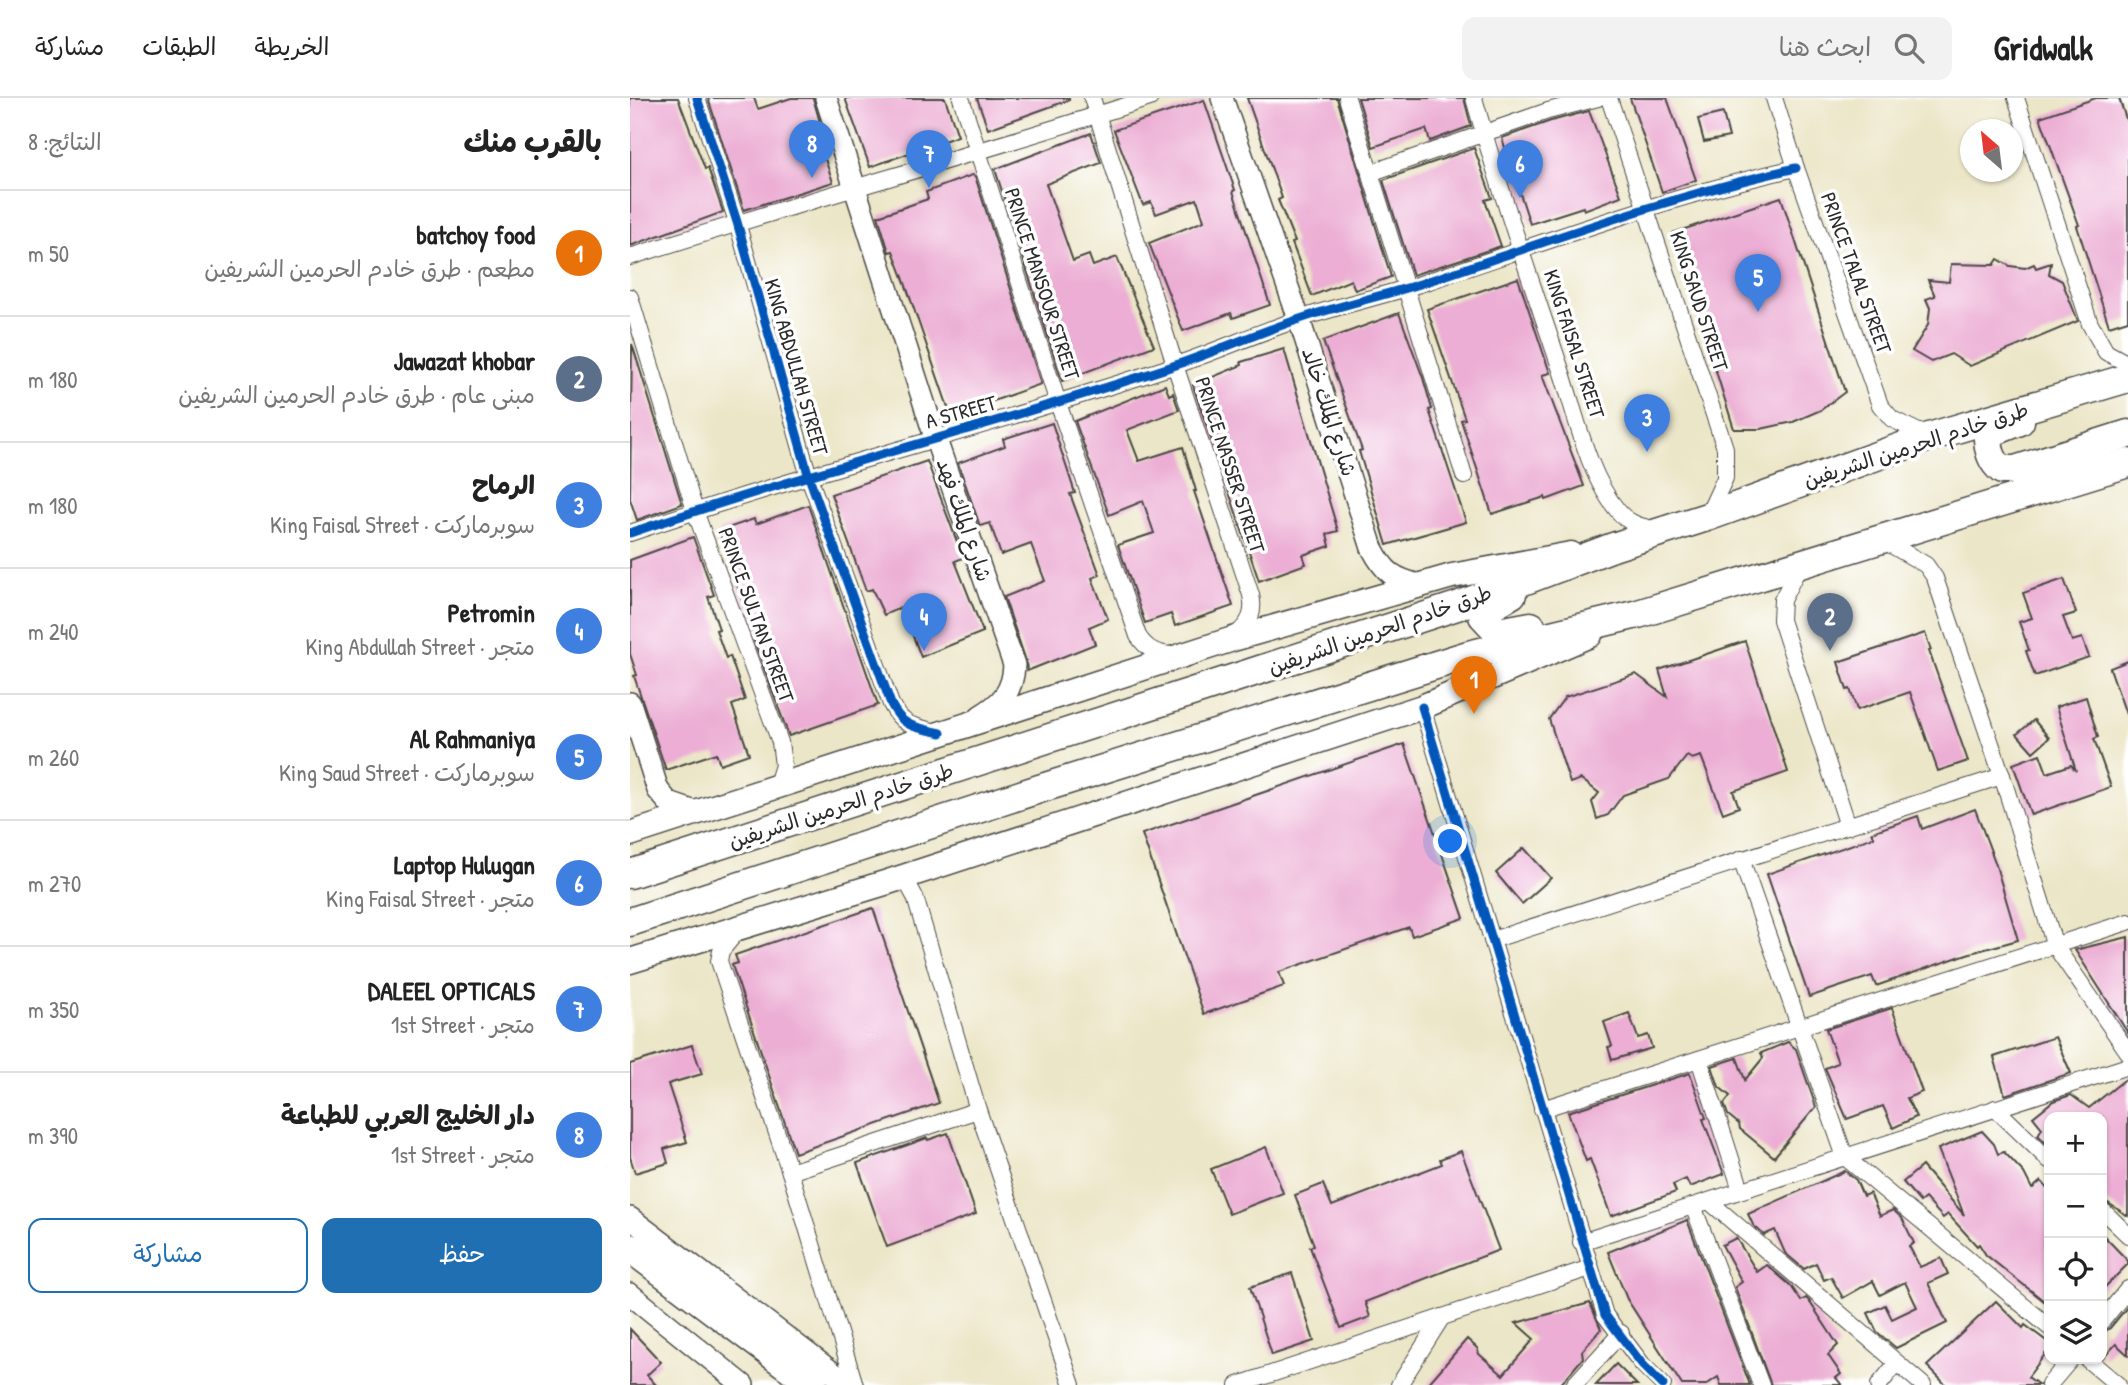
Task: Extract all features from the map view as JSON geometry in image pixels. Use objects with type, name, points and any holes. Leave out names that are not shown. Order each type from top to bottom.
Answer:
[{"type":"highway","points":[[2124,374],[2085,396],[1995,431],[1988,439],[1995,465],[2002,470],[2015,470],[2128,434]]},
{"type":"highway","name":"طرق خادم الحرمين الشريفين","points":[[630,874],[1457,606],[1613,547],[1707,517],[1929,437],[2124,374]]},
{"type":"highway","points":[[630,922],[1039,789],[1468,655],[1637,614],[2128,463]]},
{"type":"highway","points":[[1560,567],[1539,583],[1488,608],[1483,616],[1498,632],[1507,631],[1567,619],[1665,590],[1805,543],[1840,551]]},
{"type":"highway","points":[[630,1248],[813,1385]]},
{"type":"highway","points":[[630,1272],[780,1385]]},
{"type":"main road","points":[[630,834],[1233,639],[1452,576],[1613,547]]},
{"type":"main road","points":[[630,961],[888,881],[1422,707],[1637,614]]},
{"type":"main road","points":[[630,953],[694,941]]},
{"type":"street","name":"KING ABDULLAH STREET","points":[[697,98],[737,222],[810,477],[896,714],[906,724],[941,733]]},
{"type":"street","name":"شارع الملك فهد","points":[[826,98],[935,437],[1014,665],[1013,678],[1004,699],[966,724]]},
{"type":"street","name":"PRINCE MANSOUR STREET","points":[[961,98],[1058,403],[1138,636],[1153,652],[1177,656]]},
{"type":"street","name":"PRINCE NASSER STREET","points":[[1092,98],[1253,605],[1251,620],[1233,639]]},
{"type":"street","points":[[630,257],[737,222],[855,189],[1150,98]]},
{"type":"street","name":"شارع الملك خالد","points":[[1222,98],[1299,319],[1373,548],[1388,573],[1396,579],[1419,585]]},
{"type":"street","points":[[1347,98],[1462,469]]},
{"type":"street","name":"KING FAISAL STREET","points":[[1474,98],[1520,250],[1591,460],[1618,512],[1630,523],[1661,532]]},
{"type":"street","points":[[1370,173],[1548,111],[1598,98]]},
{"type":"street","name":"KING SAUD STREET","points":[[1609,98],[1725,448],[1724,478],[1707,517]]},
{"type":"street","name":"PRINCE TALAL STREET","points":[[1774,98],[1880,405],[1892,419],[1929,437]]},
{"type":"street","points":[[2017,98],[2091,324],[2106,352],[2124,374]]},
{"type":"street","name":"A STREET","points":[[630,533],[935,437],[1058,403],[1175,365],[1299,319],[1406,288],[1722,184],[1796,168]]},
{"type":"street","name":"PRINCE SULTAN STREET","points":[[630,297],[695,511],[780,742],[783,765],[776,788]]},
{"type":"street","points":[[1881,539],[1926,565],[1935,578],[2002,776],[2055,946],[2128,1052]]},
{"type":"street","points":[[1801,562],[1782,600],[1781,620],[1848,826]]},
{"type":"street","points":[[630,703],[658,790],[668,803],[698,813]]},
{"type":"street","points":[[1422,707],[1605,1315],[1642,1364],[1662,1385]]},
{"type":"street","points":[[1492,940],[2002,776]]},
{"type":"street","points":[[1741,859],[1845,1157],[2044,1323]]},
{"type":"street","points":[[888,881],[908,884],[915,897],[978,1111],[1072,1385]]},
{"type":"street","points":[[1542,1109],[2128,922]]},
{"type":"street","points":[[740,928],[721,951],[719,961],[790,1172],[855,1385]]},
{"type":"street","points":[[1699,1059],[1741,1190]]},
{"type":"street","points":[[1581,1242],[2128,1066]]},
{"type":"street","points":[[1995,1108],[2044,1155]]},
{"type":"street","points":[[790,1172],[978,1111]]},
{"type":"street","points":[[1710,1202],[1923,1385]]},
{"type":"street","points":[[1693,1206],[1761,1385]]},
{"type":"street","points":[[2107,1215],[2128,1235]]},
{"type":"street","points":[[630,1218],[849,1385]]},
{"type":"street","points":[[1238,1385],[1590,1268]]},
{"type":"street","points":[[2107,1315],[2128,1289]]},
{"type":"street","points":[[630,1294],[743,1385]]},
{"type":"street","points":[[1400,1385],[1442,1317]]},
{"type":"street","points":[[1574,1385],[1621,1333]]},
{"type":"street","points":[[1879,1385],[1896,1364]]},
{"type":"street","points":[[2049,1385],[2067,1364]]},
{"type":"street","points":[[2093,1364],[2118,1385]]},
{"type":"building","points":[[630,98],[678,98],[705,169],[708,168],[723,212],[630,246]]},
{"type":"building","points":[[708,98],[754,98],[758,109],[791,98],[813,98],[821,126],[814,128],[833,182],[744,210]]},
{"type":"building","points":[[845,98],[945,98],[958,136],[870,167]]},
{"type":"building","points":[[977,98],[1069,98],[1069,100],[988,129]]},
{"type":"building","points":[[1247,98],[1337,98],[1391,277],[1355,290],[1351,280],[1312,296],[1292,243],[1295,242],[1278,200],[1282,198]]},
{"type":"building","points":[[1358,98],[1464,98],[1471,126],[1430,141],[1426,129],[1373,147]]},
{"type":"building","points":[[1630,98],[1667,98],[1696,180],[1662,192]]},
{"type":"building","points":[[2096,98],[2119,98],[2128,125],[2128,320],[2109,326],[2077,226],[2079,225],[2040,117]]},
{"type":"building","points":[[1204,100],[1270,305],[1233,318],[1231,313],[1183,331],[1149,243],[1204,221],[1197,199],[1156,214],[1151,202],[1143,205],[1114,130]]},
{"type":"building","points":[[1589,111],[1621,196],[1584,210],[1583,207],[1530,224],[1502,138]]},
{"type":"building","points":[[1723,113],[1729,137],[1704,142],[1698,119]]},
{"type":"building","points":[[1091,133],[1101,163],[1046,184],[1073,261],[1089,255],[1093,266],[1117,257],[1154,346],[1062,381],[995,169]]},
{"type":"building","points":[[1474,148],[1492,198],[1485,200],[1501,246],[1413,275],[1383,180]]},
{"type":"building","points":[[975,176],[1041,384],[951,416],[904,280],[893,251],[889,252],[878,216],[928,199],[926,192]]},
{"type":"building","points":[[1781,197],[1845,392],[1821,410],[1793,422],[1761,429],[1734,429],[1673,233]]},
{"type":"building","points":[[1998,259],[2010,266],[2025,268],[2034,264],[2036,268],[2051,263],[2049,274],[2062,281],[2078,321],[1970,366],[1951,354],[1931,362],[1912,351],[1928,325],[1930,308],[1926,299],[1935,296],[1928,280],[1949,282],[1951,264],[1994,265]]},
{"type":"building","points":[[1518,278],[1550,373],[1542,375],[1584,486],[1546,500],[1545,497],[1492,514],[1461,420],[1465,419],[1427,309]]},
{"type":"building","points":[[1399,313],[1423,378],[1432,409],[1429,410],[1466,522],[1387,545],[1359,451],[1362,450],[1323,341]]},
{"type":"building","points":[[632,344],[682,504],[637,520],[630,499]]},
{"type":"building","points":[[1284,349],[1338,531],[1327,534],[1330,546],[1303,555],[1306,564],[1259,581],[1193,385],[1242,365],[1241,362]]},
{"type":"building","points":[[1165,385],[1169,395],[1173,393],[1179,410],[1127,430],[1139,461],[1183,447],[1194,491],[1233,606],[1175,626],[1171,614],[1145,623],[1118,545],[1154,533],[1143,501],[1109,515],[1075,421]]},
{"type":"building","points":[[1052,423],[1075,493],[1070,494],[1100,575],[1092,578],[1108,619],[1089,627],[1095,644],[1027,671],[1004,597],[1045,581],[1031,544],[1001,555],[990,523],[980,526],[958,463],[1005,446],[1003,439]]},
{"type":"building","points":[[927,461],[963,558],[955,561],[983,632],[921,657],[902,607],[884,615],[872,589],[866,591],[831,494]]},
{"type":"building","points":[[808,505],[878,705],[789,736],[754,641],[719,531],[754,519],[756,524]]},
{"type":"building","points":[[693,537],[714,595],[708,597],[719,629],[716,630],[726,658],[730,656],[745,700],[732,705],[749,754],[720,764],[716,753],[666,770],[634,676],[637,675],[630,654],[630,560]]},
{"type":"building","points":[[2064,579],[2076,613],[2063,617],[2072,641],[2082,638],[2089,657],[2035,676],[2019,622],[2032,618],[2023,593]]},
{"type":"building","points":[[1925,633],[1968,761],[1938,771],[1910,692],[1857,710],[1838,662]]},
{"type":"building","points":[[1745,641],[1788,772],[1733,791],[1739,807],[1723,813],[1701,756],[1692,759],[1687,756],[1669,779],[1623,795],[1608,815],[1597,819],[1592,802],[1599,793],[1581,779],[1570,783],[1549,719],[1565,697],[1636,674],[1667,697],[1659,670]]},
{"type":"building","points":[[2128,661],[2128,713],[2126,714],[2110,668]]},
{"type":"building","points":[[2086,697],[2098,737],[2094,739],[2111,787],[2031,815],[2013,764],[2040,754],[2047,773],[2071,765],[2076,771],[2056,707]]},
{"type":"building","points":[[2034,720],[2049,738],[2033,752],[2017,734]]},
{"type":"building","points":[[1404,744],[1464,918],[1412,936],[1409,927],[1279,972],[1284,986],[1204,1014],[1142,834]]},
{"type":"building","points":[[1975,809],[1995,862],[2018,940],[1967,954],[1876,986],[1872,976],[1809,997],[1767,874],[1874,837],[1872,832],[1918,816],[1922,829]]},
{"type":"building","points":[[1524,848],[1551,878],[1522,904],[1496,873]]},
{"type":"building","points":[[873,908],[939,1103],[795,1153],[732,965],[738,963],[735,955]]},
{"type":"building","points":[[2128,937],[2128,1033],[2075,950]]},
{"type":"building","points":[[1892,1008],[1922,1092],[1907,1098],[1916,1117],[1893,1128],[1883,1106],[1847,1119],[1825,1068],[1838,1063],[1826,1029]]},
{"type":"building","points":[[1629,1013],[1638,1038],[1648,1035],[1652,1048],[1612,1060],[1608,1047],[1612,1046],[1604,1022]]},
{"type":"building","points":[[2055,1037],[2071,1073],[2005,1095],[1994,1057]]},
{"type":"building","points":[[1788,1042],[1796,1049],[1816,1107],[1774,1157],[1740,1129],[1739,1124],[1728,1115],[1724,1104],[1730,1096],[1719,1087],[1712,1066],[1737,1058],[1745,1080],[1763,1058],[1761,1053]]},
{"type":"building","points":[[692,1045],[702,1074],[668,1084],[687,1142],[664,1149],[668,1163],[635,1173],[630,1157],[630,1064]]},
{"type":"building","points":[[1690,1073],[1706,1118],[1703,1119],[1724,1174],[1690,1187],[1686,1179],[1673,1185],[1676,1192],[1611,1216],[1590,1159],[1586,1161],[1568,1112]]},
{"type":"building","points":[[2128,1077],[2128,1216],[2107,1202],[2107,1112],[2044,1112],[2044,1141],[2038,1135],[2042,1128],[2033,1117],[2053,1101],[2071,1095],[2089,1108]]},
{"type":"building","points":[[1982,1131],[1994,1144],[1998,1154],[2004,1152],[2024,1173],[2032,1189],[2041,1181],[2044,1184],[2044,1301],[1986,1255],[1979,1244],[1977,1246],[1948,1214],[1943,1218],[1925,1198],[1920,1202],[1903,1182],[1922,1166],[1964,1215],[1938,1149]]},
{"type":"building","points":[[948,1133],[976,1214],[887,1247],[857,1163]]},
{"type":"building","points":[[1266,1147],[1283,1193],[1229,1214],[1211,1169]]},
{"type":"building","points":[[1461,1151],[1499,1250],[1365,1302],[1370,1317],[1341,1328],[1310,1247],[1314,1245],[1295,1195],[1323,1184],[1332,1206],[1442,1164],[1440,1159]]},
{"type":"building","points":[[1845,1171],[1856,1180],[1863,1196],[1870,1193],[1880,1216],[1893,1210],[1902,1218],[1914,1243],[1909,1246],[1920,1267],[1941,1258],[1948,1274],[1928,1283],[1947,1323],[1896,1348],[1877,1332],[1868,1313],[1885,1305],[1892,1319],[1917,1307],[1905,1282],[1880,1295],[1873,1281],[1843,1298],[1831,1277],[1824,1280],[1816,1263],[1804,1269],[1785,1253],[1775,1230],[1764,1235],[1753,1225],[1748,1214]]},
{"type":"building","points":[[1687,1220],[1750,1385],[1721,1385],[1718,1377],[1706,1385],[1682,1385],[1627,1299],[1608,1252]]},
{"type":"building","points":[[1736,1238],[1757,1272],[1767,1265],[1791,1286],[1801,1301],[1806,1298],[1809,1301],[1838,1345],[1828,1355],[1841,1374],[1836,1378],[1842,1385],[1771,1385],[1735,1287],[1742,1282],[1722,1245]]},
{"type":"building","points":[[2107,1239],[2128,1261],[2107,1285]]},
{"type":"building","points":[[1292,1273],[1314,1341],[1272,1355],[1250,1287]]},
{"type":"building","points":[[1996,1301],[2023,1328],[2025,1325],[2044,1339],[2044,1356],[2028,1377],[2039,1385],[1946,1385],[1927,1366]]},
{"type":"building","points":[[1590,1303],[1601,1329],[1582,1351],[1583,1358],[1560,1385],[1427,1385],[1467,1339],[1477,1348],[1479,1354],[1503,1375],[1534,1339],[1516,1323]]},
{"type":"building","points":[[2128,1306],[2128,1355],[2116,1344],[2107,1354],[2107,1330]]},
{"type":"building","points":[[630,1329],[661,1362],[647,1375],[656,1385],[630,1385]]},
{"type":"building","points":[[1616,1364],[1637,1385],[1596,1385]]},
{"type":"cycle path","points":[[697,98],[737,222],[809,477],[891,704],[906,722],[917,728],[941,733]]},
{"type":"cycle path","points":[[630,533],[764,490],[1103,389],[1186,362],[1313,315],[1426,282],[1656,206],[1796,168]]},
{"type":"cycle path","points":[[1422,707],[1605,1315],[1642,1364],[1663,1385]]},
{"type":"place","name":"دار الخليج العربي للطباعة","points":[[812,178]]},
{"type":"place","name":"DALEEL OPTICALS","points":[[929,188]]},
{"type":"place","name":"Laptop Hulugan","points":[[1520,198]]},
{"type":"place","name":"Al Rahmaniya","points":[[1758,312]]},
{"type":"place","name":"الرماح","points":[[1647,452]]},
{"type":"place","name":"Petromin","points":[[924,651]]},
{"type":"place","name":"Jawazat khobar","points":[[1830,651]]},
{"type":"place","name":"batchoy food","points":[[1474,714]]}]
